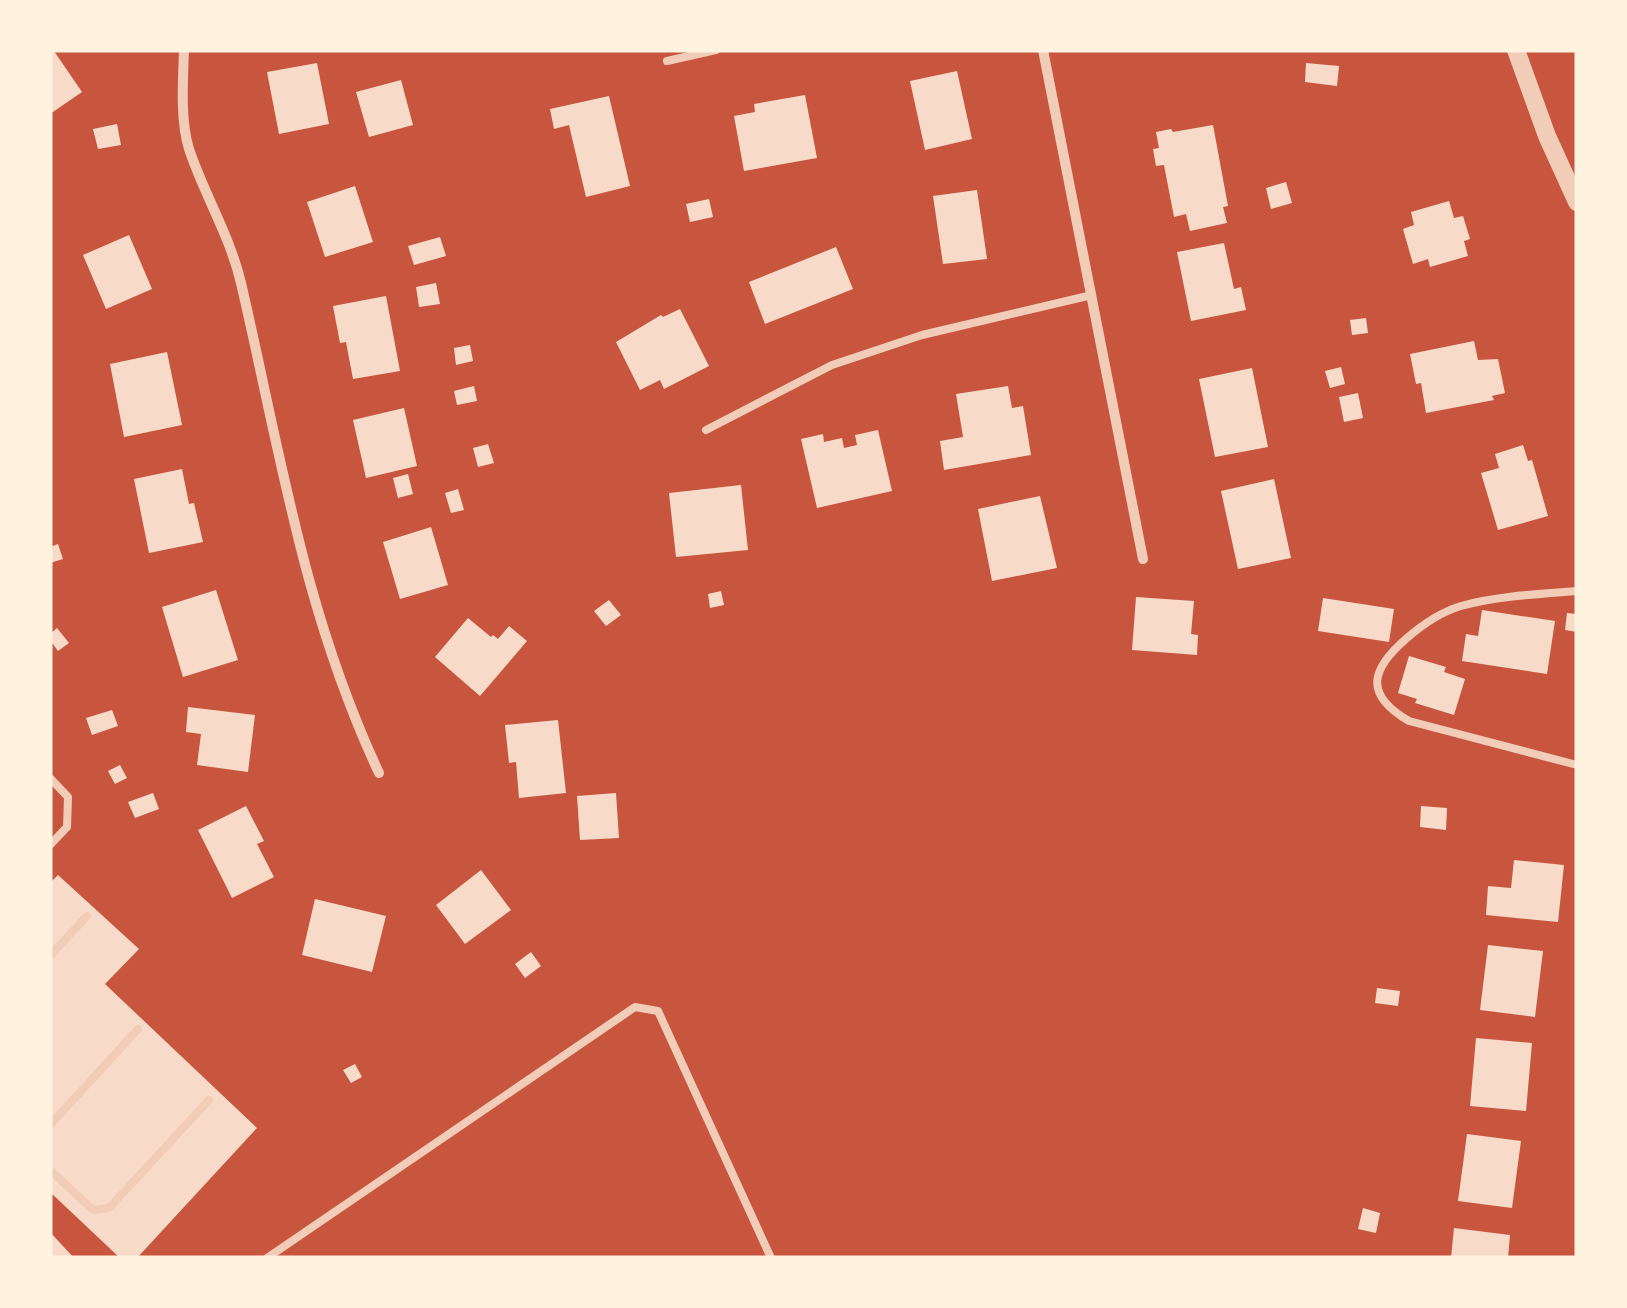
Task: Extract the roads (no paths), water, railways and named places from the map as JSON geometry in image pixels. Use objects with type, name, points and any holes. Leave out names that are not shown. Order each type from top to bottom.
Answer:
[{"type":"street","points":[[184,50],[188,146],[217,210],[240,280],[287,503],[318,621],[349,709],[379,773]]},
{"type":"street","points":[[1043,50],[1142,559]]},
{"type":"street","points":[[1516,50],[1547,136],[1577,202]]},
{"type":"lane","points":[[667,61],[716,50]]},
{"type":"lane","points":[[706,430],[832,365],[922,335],[1092,295]]},
{"type":"lane","points":[[1577,591],[1458,606],[1441,614],[1394,650],[1378,670],[1376,684],[1386,705],[1409,721],[1577,765]]},
{"type":"lane","points":[[50,778],[68,796],[66,826],[50,845]]},
{"type":"lane","points":[[50,956],[87,916]]},
{"type":"lane","points":[[267,1258],[636,1006],[658,1011],[771,1258]]},
{"type":"lane","points":[[50,1126],[138,1029]]},
{"type":"lane","points":[[50,1170],[92,1210],[109,1208],[208,1100]]}]
